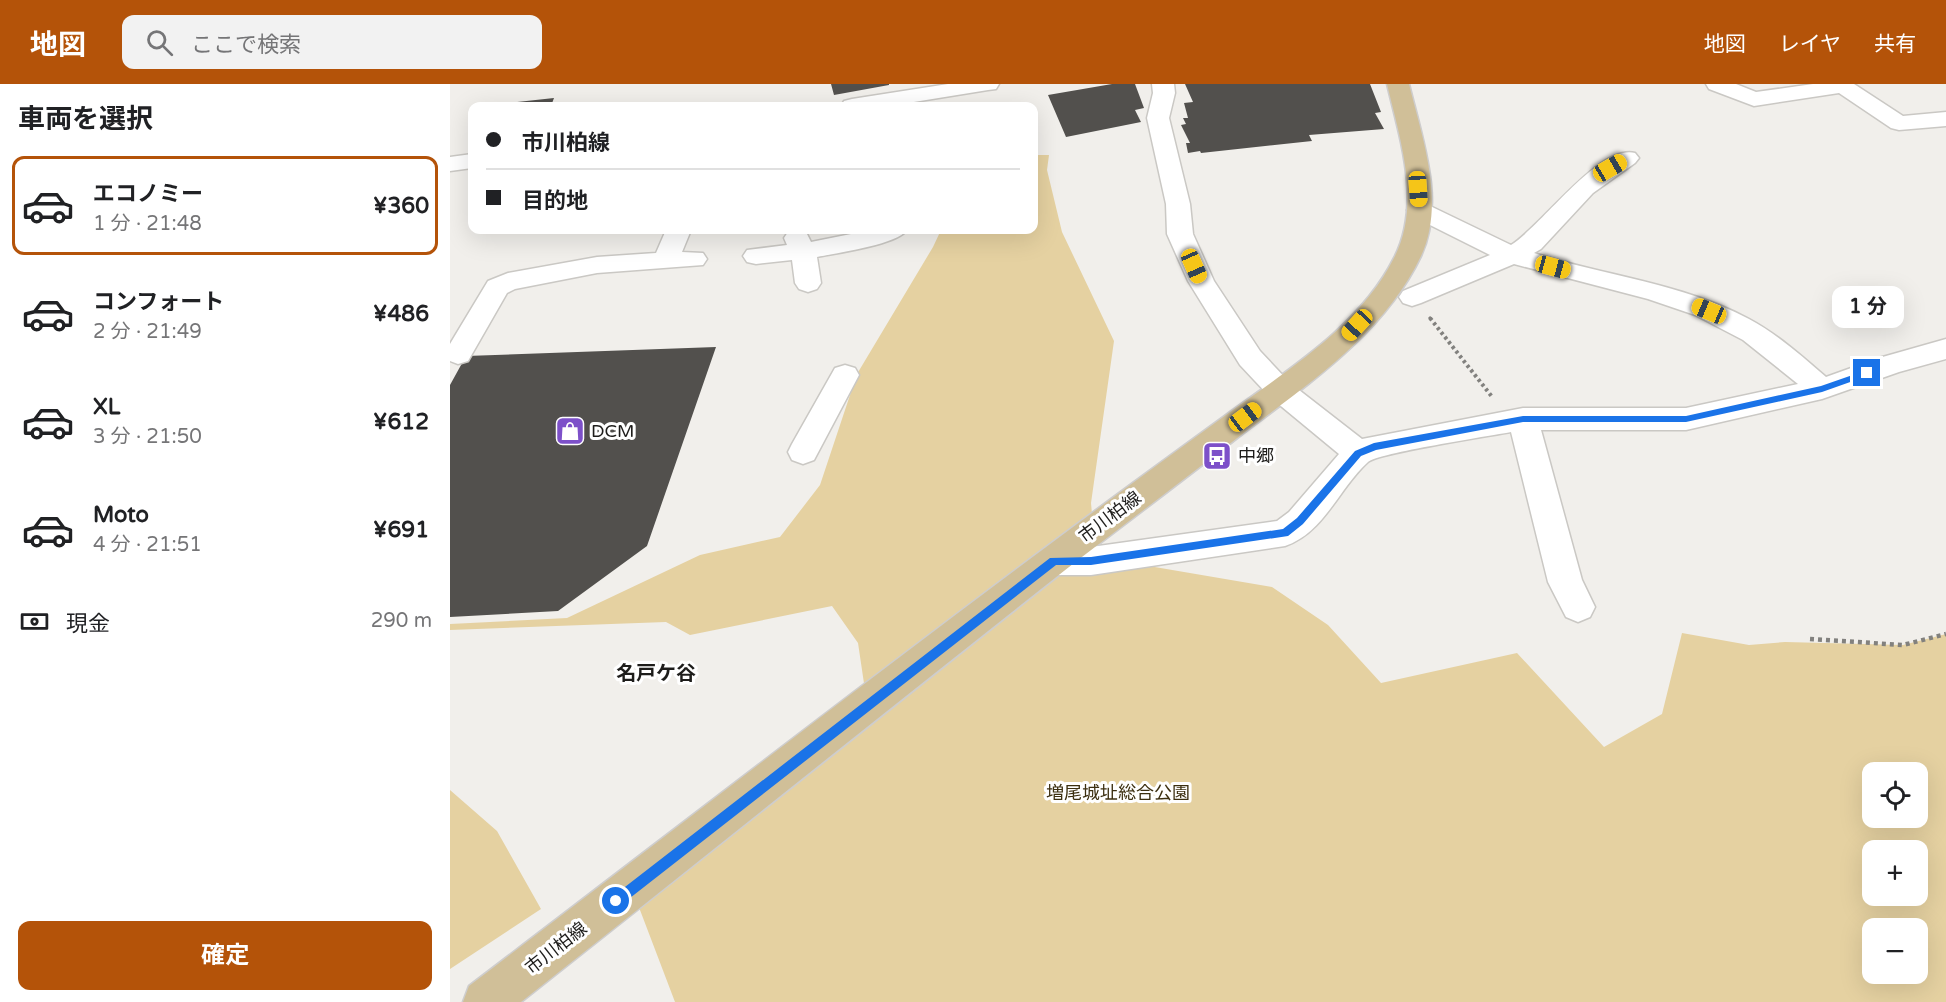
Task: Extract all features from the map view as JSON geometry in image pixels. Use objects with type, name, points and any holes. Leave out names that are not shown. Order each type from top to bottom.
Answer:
[{"type":"main road","name":"市川柏線","points":[[485,1002],[1054,561],[1280,390],[1343,339],[1371,310],[1409,255],[1417,232],[1419,210],[1416,167],[1398,84]]},
{"type":"street","points":[[907,102],[988,84]]},
{"type":"street","points":[[1163,84],[1164,93],[1158,118],[1178,204],[1180,234],[1201,281],[1250,358],[1280,390],[1358,453]]},
{"type":"street","points":[[1718,84],[1754,99],[1841,85],[1899,123],[1946,119]]},
{"type":"street","points":[[1412,297],[1514,254],[1532,243],[1585,188],[1627,158]]},
{"type":"street","points":[[450,164],[468,162]]},
{"type":"street","points":[[1419,210],[1483,243],[1514,254],[1592,278],[1672,295],[1727,318],[1763,339],[1822,389]]},
{"type":"street","points":[[665,261],[677,234]]},
{"type":"street","points":[[756,256],[800,244],[883,234]]},
{"type":"street","points":[[800,244],[808,283]]},
{"type":"street","points":[[458,354],[497,287],[508,282],[597,265],[694,259]]},
{"type":"street","points":[[1054,561],[1091,561],[1285,533],[1300,521],[1358,453],[1374,447],[1516,420],[1686,419],[1822,389],[1889,365],[1946,349]]},
{"type":"street","points":[[803,452],[845,375]]},
{"type":"street","points":[[1516,420],[1565,582],[1578,607]]},
{"type":"path","points":[[1412,297],[1516,420]]},
{"type":"path","points":[[1810,639],[1903,645],[1946,634]]},
{"type":"green space","name":"増尾城址総合公園","points":[[1038,155],[1049,155],[1047,170],[1062,232],[1114,341],[1091,503],[1096,557],[1272,587],[1328,625],[1381,683],[1517,653],[1604,747],[1662,714],[1682,633],[1749,645],[1785,642],[1903,645],[1946,634],[1946,1002],[675,1002],[632,889],[869,717],[858,643],[832,606],[690,635],[666,622],[450,630],[450,624],[567,618],[700,555],[780,537],[820,485],[857,374],[939,234],[1038,234]]},
{"type":"green space","points":[[450,790],[497,831],[541,909],[450,969]]},
{"type":"building","points":[[831,84],[889,84],[889,85],[834,95]]},
{"type":"building","points":[[1112,84],[1135,84],[1144,108],[1135,110],[1141,122],[1066,137],[1048,95]]},
{"type":"building","points":[[1185,84],[1370,84],[1381,112],[1375,113],[1384,129],[1309,135],[1312,141],[1188,153],[1186,143],[1190,143],[1181,125],[1186,124],[1183,118],[1188,118],[1184,103],[1193,102]]},
{"type":"building","points":[[554,98],[552,102],[517,102]]},
{"type":"building","points":[[716,347],[647,546],[558,611],[450,617],[450,385],[466,356]]},
{"type":"place","name":"DCM","points":[[570,431]]},
{"type":"place","name":"中郷","points":[[1217,456]]},
{"type":"district","name":"名戸ケ谷","points":[[656,674]]},
{"type":"route","points":[[616,901],[1054,561],[1091,561],[1285,533],[1300,521],[1358,453],[1374,447],[1523,419],[1686,419],[1822,389],[1867,373]]}]
